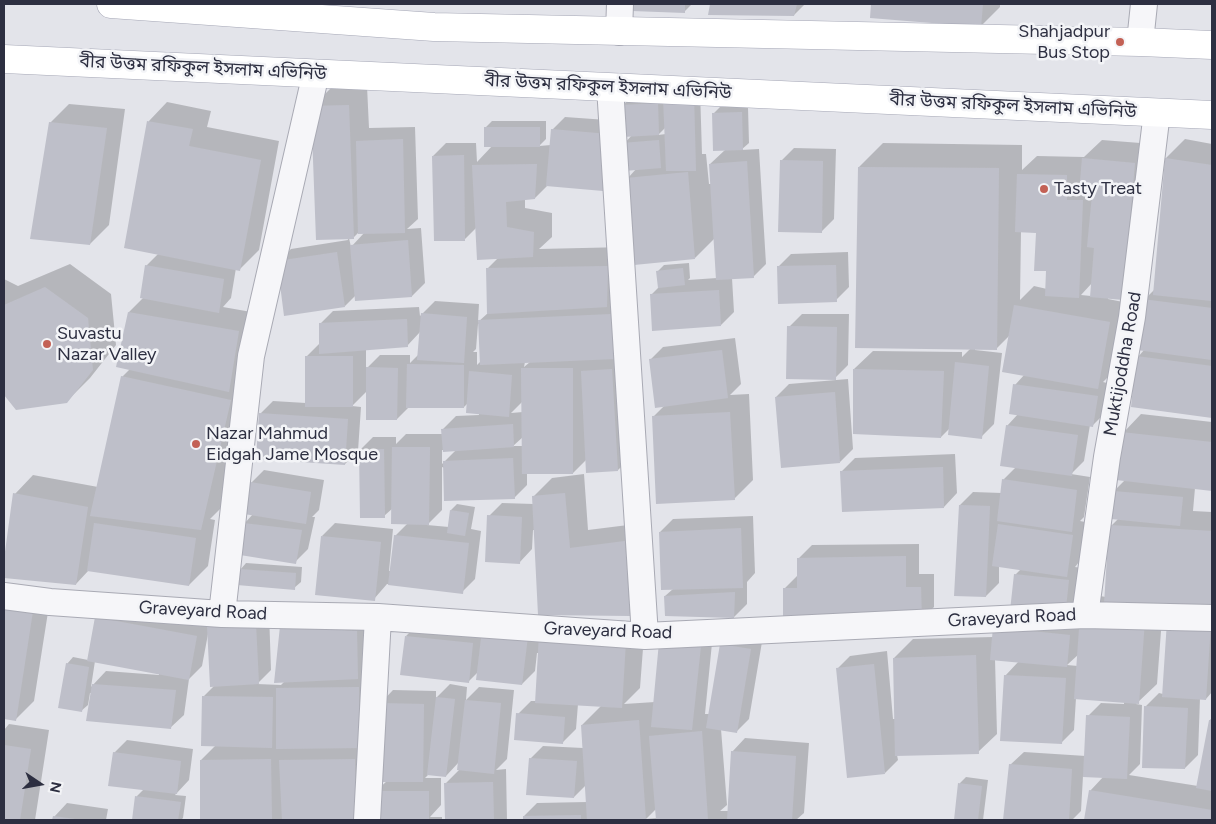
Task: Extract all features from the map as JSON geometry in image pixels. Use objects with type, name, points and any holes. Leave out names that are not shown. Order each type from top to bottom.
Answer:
[{"type":"main road","points":[[111,4],[434,26],[1212,45]]},
{"type":"main road","name":"বীর উত্তম রফিকুল ইসলাম এভিনিউ","points":[[4,59],[1212,115]]},
{"type":"street","points":[[619,32],[620,4]]},
{"type":"street","points":[[1140,42],[1144,4]]},
{"type":"street","points":[[222,614],[251,356],[316,73]]},
{"type":"street","points":[[610,87],[645,636]]},
{"type":"street","name":"Muktijoddha Road","points":[[1085,615],[1107,457],[1132,316],[1157,112]]},
{"type":"street","name":"Graveyard Road","points":[[4,596],[50,602],[222,614],[378,617],[645,636],[1085,615],[1212,618]]},
{"type":"street","points":[[367,820],[378,617]]},
{"type":"building","points":[[632,4],[685,4],[685,13],[632,11]]},
{"type":"building","points":[[710,4],[797,4],[794,16],[708,15]]},
{"type":"building","points":[[871,4],[983,4],[981,27],[870,18]]},
{"type":"building","points":[[694,95],[696,171],[666,171],[663,96]]},
{"type":"building","points":[[658,103],[659,135],[623,137],[622,105]]},
{"type":"building","points":[[349,105],[354,239],[316,240],[311,106]]},
{"type":"building","points":[[742,112],[743,150],[713,151],[712,113]]},
{"type":"building","points":[[147,121],[193,129],[189,146],[261,160],[240,271],[124,248]]},
{"type":"building","points":[[49,122],[107,128],[90,245],[30,239]]},
{"type":"building","points":[[484,127],[540,127],[540,147],[484,147]]},
{"type":"building","points":[[551,129],[608,134],[603,191],[546,186]]},
{"type":"building","points":[[403,139],[405,233],[358,234],[356,141]]},
{"type":"building","points":[[659,140],[661,168],[624,171],[622,143]]},
{"type":"building","points":[[464,155],[465,241],[434,241],[432,156]]},
{"type":"building","points":[[1082,158],[1135,163],[1123,300],[1090,297],[1094,248],[1087,247],[1092,195],[1079,194]]},
{"type":"building","points":[[1165,158],[1212,165],[1212,301],[1153,295]]},
{"type":"building","points":[[780,160],[823,161],[822,233],[778,232]]},
{"type":"building","points":[[747,161],[754,278],[716,280],[709,164]]},
{"type":"building","points":[[537,164],[535,199],[506,202],[507,227],[534,232],[533,257],[477,260],[472,165]]},
{"type":"building","points":[[858,167],[999,168],[997,350],[855,348]]},
{"type":"building","points":[[688,172],[695,259],[634,265],[626,178]]},
{"type":"building","points":[[1017,174],[1067,175],[1067,200],[1083,200],[1079,298],[1045,296],[1046,271],[1034,271],[1036,233],[1015,232]]},
{"type":"building","points":[[408,240],[412,297],[355,301],[350,245]]},
{"type":"building","points":[[337,252],[345,307],[284,316],[277,261]]},
{"type":"building","points":[[145,265],[224,279],[219,313],[140,298]]},
{"type":"building","points":[[836,265],[837,302],[778,304],[777,266]]},
{"type":"building","points":[[608,266],[607,307],[487,314],[486,268]]},
{"type":"building","points":[[683,268],[685,285],[658,288],[656,271]]},
{"type":"building","name":"Suvastu Nazar Valley","points":[[45,287],[88,318],[93,370],[67,403],[16,410],[4,395],[4,305]]},
{"type":"building","points":[[719,290],[721,326],[652,331],[650,294]]},
{"type":"building","points":[[1142,299],[1212,308],[1212,360],[1137,350]]},
{"type":"building","points":[[1014,305],[1110,322],[1098,389],[1002,372]]},
{"type":"building","points":[[128,312],[239,331],[229,392],[116,367]]},
{"type":"building","points":[[421,313],[467,317],[464,363],[417,360]]},
{"type":"building","points":[[612,314],[614,359],[480,365],[478,320]]},
{"type":"building","points":[[407,319],[408,347],[319,354],[319,323]]},
{"type":"building","points":[[787,326],[837,327],[836,380],[786,379]]},
{"type":"building","points":[[722,350],[728,398],[655,408],[649,359]]},
{"type":"building","points":[[305,356],[353,356],[353,407],[305,407]]},
{"type":"building","points":[[1136,356],[1212,366],[1212,418],[1131,407]]},
{"type":"building","points":[[955,362],[989,366],[982,439],[948,435]]},
{"type":"building","points":[[407,364],[464,365],[464,408],[406,408]]},
{"type":"building","points":[[366,367],[398,368],[397,420],[366,420]]},
{"type":"building","points":[[521,368],[573,368],[573,474],[522,474]]},
{"type":"building","points":[[612,369],[618,471],[586,473],[581,371]]},
{"type":"building","points":[[853,369],[944,371],[941,438],[853,434]]},
{"type":"building","points":[[469,371],[512,375],[509,417],[466,413]]},
{"type":"building","points":[[121,376],[231,400],[201,530],[90,516]]},
{"type":"building","points":[[1013,384],[1098,396],[1093,427],[1009,414]]},
{"type":"building","points":[[835,392],[840,463],[781,468],[775,397]]},
{"type":"building","points":[[730,412],[735,500],[656,504],[652,416]]},
{"type":"building","points":[[259,413],[348,419],[345,465],[256,459]]},
{"type":"building","points":[[513,424],[514,447],[443,452],[441,429]]},
{"type":"building","points":[[1006,425],[1078,435],[1072,476],[1000,466]]},
{"type":"building","points":[[1121,432],[1212,442],[1212,491],[1116,480]]},
{"type":"building","points":[[392,447],[430,447],[429,525],[391,524]]},
{"type":"building","points":[[384,449],[385,518],[360,518],[359,450]]},
{"type":"building","points":[[513,458],[515,499],[444,501],[443,461]]},
{"type":"building","points":[[943,467],[944,508],[842,512],[840,471]]},
{"type":"building","points":[[1002,479],[1077,490],[1072,532],[997,521]]},
{"type":"building","points":[[250,482],[311,492],[306,524],[244,514]]},
{"type":"building","points":[[1113,491],[1183,497],[1180,526],[1111,519]]},
{"type":"building","points":[[13,493],[88,507],[76,585],[4,578],[4,559]]},
{"type":"building","points":[[565,493],[570,548],[625,541],[630,616],[538,615],[532,496]]},
{"type":"building","points":[[959,505],[990,506],[986,597],[954,596]]},
{"type":"building","points":[[450,510],[469,513],[465,536],[447,533]]},
{"type":"building","points":[[487,515],[522,517],[520,564],[485,562]]},
{"type":"building","points":[[94,523],[196,538],[189,586],[87,571]]},
{"type":"building","points":[[243,523],[302,530],[296,564],[240,555]]},
{"type":"building","points":[[998,524],[1073,535],[1067,577],[992,566]]},
{"type":"building","points":[[1109,525],[1212,531],[1212,608],[1104,604]]},
{"type":"building","points":[[741,528],[743,588],[661,590],[659,532]]},
{"type":"building","points":[[394,535],[469,543],[463,594],[388,585]]},
{"type":"building","points":[[321,536],[381,542],[375,601],[315,595]]},
{"type":"building","points":[[906,556],[906,587],[921,587],[922,621],[783,622],[783,588],[797,588],[797,558]]},
{"type":"building","points":[[239,569],[296,573],[295,590],[237,585]]},
{"type":"building","points":[[1014,574],[1069,580],[1064,626],[1009,620]]},
{"type":"building","points":[[735,592],[734,618],[665,616],[664,596]]},
{"type":"building","points":[[4,607],[33,611],[16,721],[4,719]]},
{"type":"building","points":[[1080,615],[1145,619],[1139,704],[1074,699]]},
{"type":"building","points":[[95,617],[197,636],[189,680],[87,661]]},
{"type":"building","points":[[1167,621],[1211,623],[1206,700],[1162,697]]},
{"type":"building","points":[[256,624],[259,684],[210,687],[207,626]]},
{"type":"building","points":[[280,626],[357,631],[358,679],[274,683]]},
{"type":"building","points":[[993,627],[1070,635],[1067,667],[990,660]]},
{"type":"building","points":[[482,630],[528,636],[522,685],[476,680]]},
{"type":"building","points":[[539,635],[626,640],[622,708],[535,703]]},
{"type":"building","points":[[405,636],[473,643],[469,683],[400,675]]},
{"type":"building","points":[[659,642],[701,646],[692,730],[651,727]]},
{"type":"building","points":[[720,644],[751,649],[737,733],[706,728]]},
{"type":"building","points":[[976,655],[979,754],[895,756],[893,658]]},
{"type":"building","points":[[66,663],[89,667],[82,712],[58,708]]},
{"type":"building","points":[[874,664],[885,774],[847,778],[836,668]]},
{"type":"building","points":[[1004,675],[1066,678],[1062,744],[1000,741]]},
{"type":"building","points":[[92,684],[176,690],[171,729],[86,721]]},
{"type":"building","points":[[359,687],[359,748],[276,749],[276,688]]},
{"type":"building","points":[[202,696],[273,697],[272,748],[201,746]]},
{"type":"building","points":[[436,697],[455,699],[446,777],[427,775]]},
{"type":"building","points":[[465,700],[501,703],[494,774],[457,770]]},
{"type":"building","points":[[379,703],[424,704],[423,782],[377,782]]},
{"type":"building","points":[[1144,706],[1188,708],[1185,769],[1142,768]]},
{"type":"building","points":[[516,713],[565,717],[563,744],[514,740]]},
{"type":"building","points":[[1086,715],[1130,717],[1127,779],[1083,777]]},
{"type":"building","points":[[639,720],[646,820],[587,820],[581,725]]},
{"type":"building","points":[[1209,720],[1212,720],[1212,791],[1196,788]]},
{"type":"building","points":[[702,731],[708,820],[656,820],[649,736]]},
{"type":"building","points":[[4,745],[31,749],[20,820],[4,820]]},
{"type":"building","points":[[731,751],[796,756],[792,820],[727,820]]},
{"type":"building","points":[[113,752],[181,761],[177,794],[108,786]]},
{"type":"building","points":[[529,758],[577,761],[574,798],[526,795]]},
{"type":"building","points":[[271,759],[272,820],[200,820],[200,760]]},
{"type":"building","points":[[355,759],[356,820],[282,820],[279,760]]},
{"type":"building","points":[[1009,764],[1072,769],[1069,820],[1003,820]]},
{"type":"building","points":[[493,782],[494,820],[445,820],[444,783]]},
{"type":"building","points":[[958,783],[982,786],[978,820],[954,820]]},
{"type":"building","points":[[1089,790],[1212,810],[1212,820],[1084,820]]},
{"type":"building","points":[[375,791],[429,791],[429,820],[375,820]]},
{"type":"building","points":[[135,796],[181,802],[178,820],[132,820]]},
{"type":"building","points":[[581,815],[581,820],[523,820],[523,816]]},
{"type":"building","points":[[53,816],[75,819],[75,820],[52,820]]},
{"type":"place","name":"Shahjadpur Bus Stop","points":[[1120,42]]},
{"type":"place","name":"Tasty Treat","points":[[1044,189]]},
{"type":"place","name":"Suvastu Nazar Valley","points":[[47,344]]},
{"type":"place","name":"Nazar Mahmud Eidgah Jame Mosque","points":[[196,444]]}]
